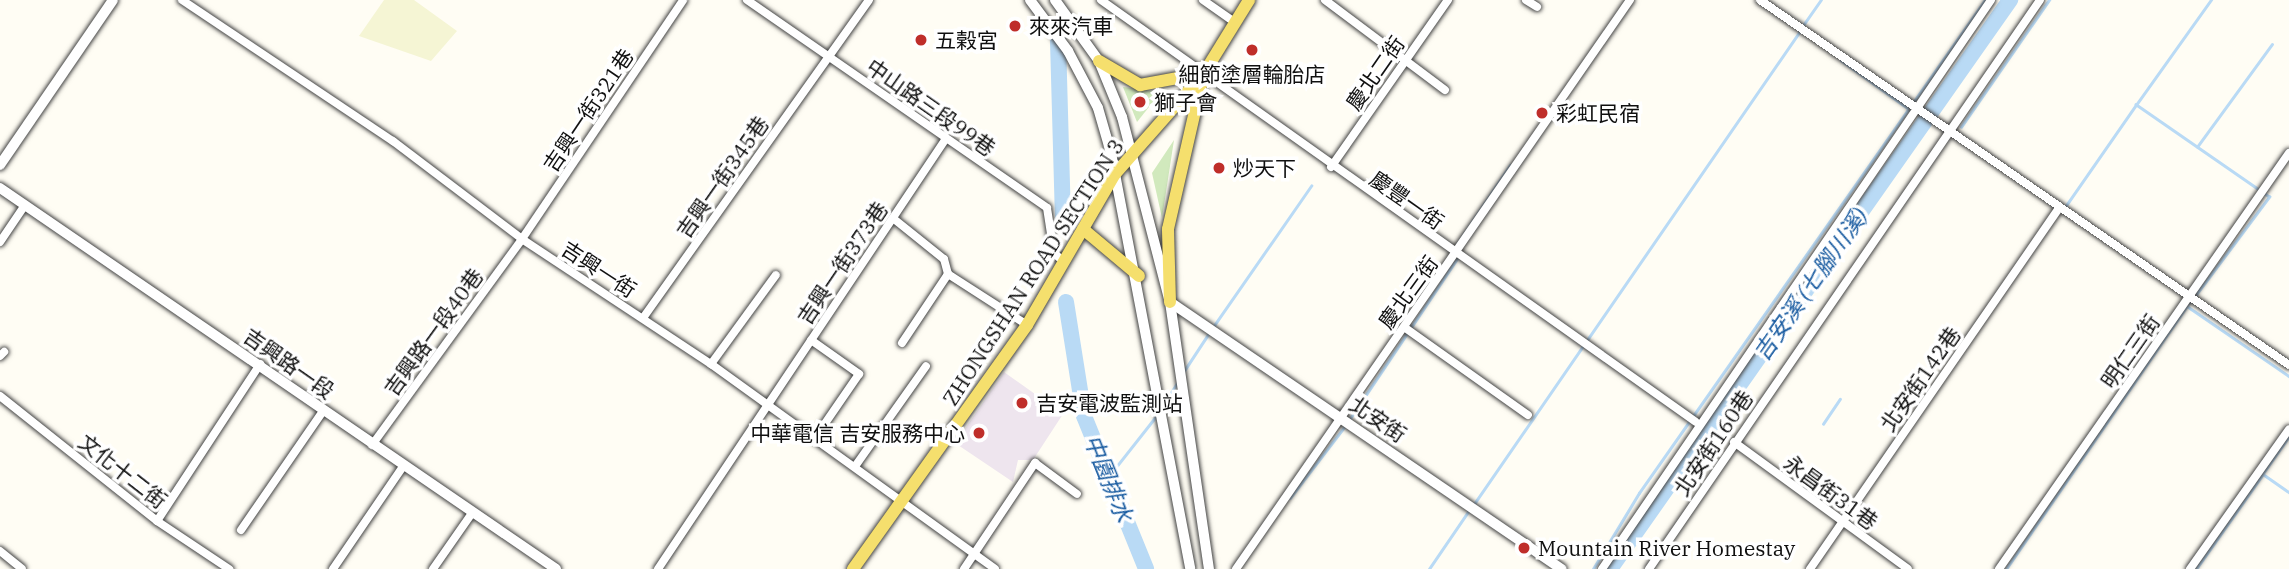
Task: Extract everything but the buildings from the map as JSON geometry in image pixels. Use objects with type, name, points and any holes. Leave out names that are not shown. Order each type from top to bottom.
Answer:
[{"type":"main road","name":"ZHONGSHAN ROAD SECTION 3","points":[[853,569],[901,498],[1027,325],[1115,174],[1204,73],[1249,0]]},
{"type":"main road","points":[[1099,61],[1140,85],[1172,84],[1204,73]]},
{"type":"main road","points":[[1170,302],[1168,229],[1204,73]]},
{"type":"main road","points":[[1083,229],[1139,276]]},
{"type":"street","points":[[0,165],[113,0]]},
{"type":"street","name":"吉興一街","points":[[182,0],[393,141],[522,239],[711,364],[856,465],[995,569]]},
{"type":"street","name":"吉興一街321巷","points":[[522,239],[683,0]]},
{"type":"street","name":"中山路三段99巷","points":[[747,0],[945,140],[1047,208],[1054,253],[1064,262]]},
{"type":"street","name":"吉興一街345巷","points":[[643,318],[869,0]]},
{"type":"street","points":[[1030,0],[1098,108],[1139,276],[1190,569]]},
{"type":"street","points":[[1055,0],[1099,61],[1130,154],[1170,302],[1209,569]]},
{"type":"street","name":"慶豐一街","points":[[1101,0],[1456,256],[1696,422]]},
{"type":"street","points":[[1203,0],[1234,22]]},
{"type":"street","points":[[1325,0],[1404,62],[1445,90]]},
{"type":"street","name":"慶北二街","points":[[1331,167],[1448,0]]},
{"type":"street","points":[[1526,0],[1538,8]]},
{"type":"street","name":"慶北三街","points":[[1236,569],[1456,256],[1630,0]]},
{"type":"street","points":[[1760,0],[2289,365]]},
{"type":"street","points":[[1602,569],[1696,422],[1991,0]]},
{"type":"street","name":"北安街160巷","points":[[1650,569],[1734,442],[2040,0]]},
{"type":"street","name":"吉興一街373巷","points":[[659,569],[945,140]]},
{"type":"street","name":"明仁三街","points":[[1999,569],[2192,300],[2289,153]]},
{"type":"street","name":"吉興路一段","points":[[0,188],[260,363],[323,411],[556,569]]},
{"type":"street","points":[[0,242],[25,205]]},
{"type":"street","name":"北安街142巷","points":[[1810,569],[2059,208]]},
{"type":"street","points":[[894,219],[944,259],[948,274],[1027,325]]},
{"type":"street","name":"吉興路一段40巷","points":[[372,445],[522,239]]},
{"type":"street","points":[[902,343],[948,274]]},
{"type":"street","points":[[711,364],[776,275]]},
{"type":"street","name":"北安街","points":[[1170,302],[1562,569]]},
{"type":"street","points":[[1404,327],[1528,415]]},
{"type":"street","points":[[811,340],[859,374],[815,438]]},
{"type":"street","points":[[157,521],[260,363]]},
{"type":"street","points":[[856,465],[926,366]]},
{"type":"street","name":"文化十二街","points":[[0,396],[157,521],[229,569]]},
{"type":"street","points":[[241,530],[323,411]]},
{"type":"street","points":[[2190,569],[2289,429]]},
{"type":"street","name":"永昌街31巷","points":[[1734,442],[1908,569]]},
{"type":"street","points":[[964,569],[1035,464],[1077,494]]},
{"type":"street","points":[[333,569],[404,465]]},
{"type":"street","points":[[433,569],[472,513]]},
{"type":"street","points":[[0,551],[22,569]]},
{"type":"shaded area","points":[[1004,372],[1063,414],[1033,460],[1018,460],[1013,482],[955,443]]},
{"type":"green space","points":[[384,0],[414,0],[457,31],[431,61],[359,36]]},
{"type":"green space","points":[[1123,87],[1161,92],[1137,122]]},
{"type":"green space","points":[[1174,140],[1162,218],[1152,173]]},
{"type":"waterway","points":[[1804,24],[1821,0]]},
{"type":"waterway","points":[[1593,569],[1639,493],[1985,0]]},
{"type":"waterway","name":"吉安溪 (七腳川溪)","points":[[1610,569],[2010,0]]},
{"type":"waterway","points":[[1961,127],[2049,0]]},
{"type":"waterway","points":[[2195,296],[2269,197],[2136,105],[2211,0]]},
{"type":"waterway","points":[[1474,504],[1800,31]]},
{"type":"waterway","name":"中園排水","points":[[1058,41],[1063,224]]},
{"type":"waterway","points":[[2197,147],[2272,44]]},
{"type":"waterway","points":[[1841,60],[1909,109]]},
{"type":"waterway","points":[[2065,207],[2136,105]]},
{"type":"waterway","points":[[1457,244],[1510,165]]},
{"type":"waterway","points":[[1213,327],[1311,186]]},
{"type":"waterway","points":[[1349,420],[1458,257]]},
{"type":"waterway","points":[[2191,301],[2187,306],[2289,376]]},
{"type":"waterway","name":"中園排水","points":[[1066,302],[1084,416],[1146,569]]},
{"type":"waterway","points":[[2006,569],[2187,306]]},
{"type":"waterway","points":[[1184,371],[1209,333]]},
{"type":"waterway","points":[[1162,407],[1177,383]]},
{"type":"waterway","points":[[1823,424],[1840,399]]},
{"type":"waterway","points":[[1109,476],[1157,415]]},
{"type":"waterway","points":[[1290,498],[1345,426]]},
{"type":"waterway","points":[[2289,437],[2263,474],[2289,492]]},
{"type":"waterway","points":[[2196,569],[2263,474]]},
{"type":"waterway","points":[[1429,569],[1470,509]]},
{"type":"waterway","points":[[1849,515],[1878,518]]},
{"type":"place","name":"來來汽車","points":[[1015,26]]},
{"type":"place","name":"五榖宮","points":[[921,40]]},
{"type":"place","name":"細節塗層輪胎店","points":[[1252,50]]},
{"type":"place","name":"獅子會","points":[[1140,102]]},
{"type":"place","name":"彩虹民宿","points":[[1542,113]]},
{"type":"place","name":"炒天下","points":[[1219,168]]},
{"type":"place","name":"吉安電波監測站","points":[[1022,403]]},
{"type":"place","name":"中華電信 吉安服務中心","points":[[979,433]]},
{"type":"place","name":"Mountain River Homestay","points":[[1524,548]]}]
